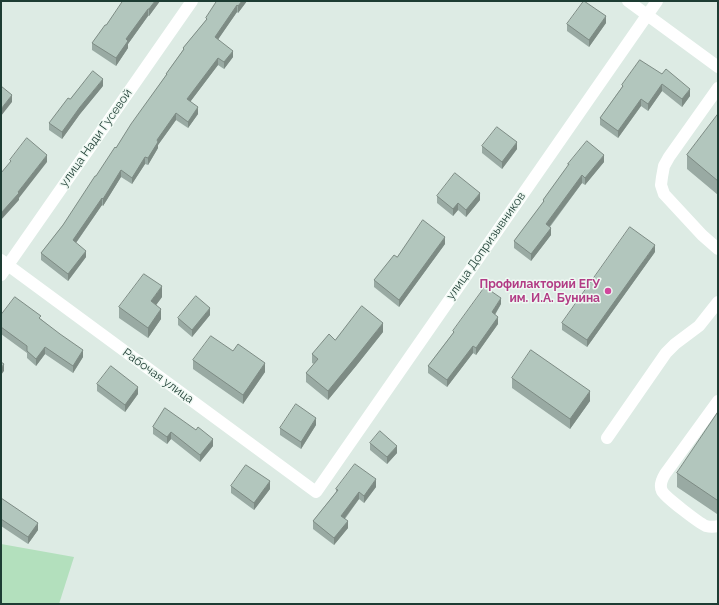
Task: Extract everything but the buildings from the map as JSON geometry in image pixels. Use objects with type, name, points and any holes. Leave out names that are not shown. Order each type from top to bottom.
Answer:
[{"type":"street","name":"улица Нади Гусевой","points":[[1,275],[5,262],[192,1]]},
{"type":"street","points":[[628,1],[718,66]]},
{"type":"street","name":"улица Допризывников","points":[[316,492],[657,1]]},
{"type":"street","points":[[718,88],[669,157],[664,166],[661,185],[664,194],[702,235],[718,249]]},
{"type":"street","name":"Рабочая улица","points":[[5,262],[316,492]]},
{"type":"street","points":[[607,438],[666,353],[675,344],[699,326],[718,302]]},
{"type":"street","points":[[718,401],[665,474],[662,479],[661,487],[667,498],[701,523],[708,527],[718,526]]},
{"type":"green space","points":[[1,544],[74,557],[59,604],[1,604]]},
{"type":"place","name":"Профилакторий ЕГУ им. И.А. Бунина","points":[[608,291]]}]
